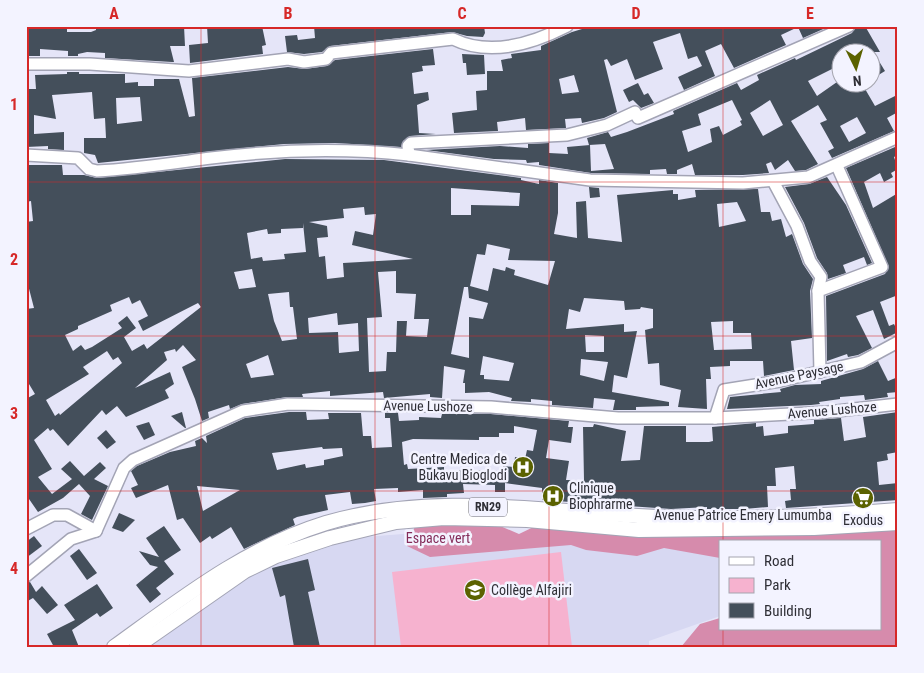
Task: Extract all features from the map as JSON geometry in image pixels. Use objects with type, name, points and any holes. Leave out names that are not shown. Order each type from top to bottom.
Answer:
[{"type":"main road","name":"Avenue Patrice Emery Lumumba","points":[[114,647],[242,558],[327,523],[390,510],[445,506],[528,508],[640,516],[814,517],[898,510]]},
{"type":"main road","points":[[639,530],[640,516]]},
{"type":"main road","name":"Avenue Patrice Emery Lumumba","points":[[136,647],[245,571],[276,556],[330,538],[396,522],[444,518],[527,520],[639,530],[814,528],[898,523]]},
{"type":"main road","points":[[327,523],[330,538]]},
{"type":"street","points":[[26,64],[90,64],[189,70],[288,59],[304,62],[326,59],[331,53],[453,39],[467,46],[500,48],[524,45],[568,26]]},
{"type":"street","points":[[409,155],[408,146],[411,143],[567,135],[607,125],[635,112],[638,118],[849,26]]},
{"type":"street","points":[[26,155],[78,158],[89,169],[97,171],[212,158],[359,151],[409,155],[590,180],[673,182],[773,181],[808,177],[837,166],[898,137]]},
{"type":"street","points":[[818,291],[882,267],[837,166]]},
{"type":"street","points":[[773,181],[797,226],[810,261],[821,277],[818,291],[820,372]]},
{"type":"street","name":"Avenue Paysage","points":[[715,418],[724,390],[780,381],[861,362],[898,342]]},
{"type":"street","name":"Avenue Lushoze","points":[[96,531],[124,468],[132,460],[243,411],[288,404],[491,407],[618,418],[715,418],[828,412],[898,404]]},
{"type":"street","points":[[26,528],[53,514],[68,515],[96,531]]},
{"type":"street","points":[[26,576],[71,539],[96,531]]},
{"type":"shaded area","name":"Collège Alfajiri","points":[[429,532],[719,543],[719,616],[649,641],[649,647],[146,647],[269,563],[338,539]]},
{"type":"green space","name":"Espace vert","points":[[418,519],[484,519],[519,534],[546,521],[586,525],[898,523],[898,647],[681,647],[700,624],[719,618],[719,630],[882,630],[882,540],[719,540],[719,558],[664,548],[637,556],[586,550],[571,545],[430,557],[407,546]]},
{"type":"green space","points":[[561,552],[572,647],[401,647],[392,572]]},
{"type":"building","points":[[26,26],[56,28],[56,26],[67,26],[67,32],[91,32],[96,30],[96,26],[184,26],[185,46],[170,46],[174,62],[105,58],[105,53],[87,52],[78,54],[78,56],[68,56],[68,51],[40,49],[40,56],[26,56]]},
{"type":"building","points":[[207,26],[262,26],[266,45],[262,46],[263,54],[190,63],[189,45],[208,43]]},
{"type":"building","points":[[314,26],[484,26],[485,33],[483,37],[467,36],[452,32],[330,46],[322,52],[304,54],[287,52],[285,36],[297,35],[298,40],[315,38]]},
{"type":"building","points":[[592,26],[830,26],[803,38],[798,27],[781,35],[786,45],[734,68],[721,44],[705,51],[715,76],[684,90],[678,77],[702,66],[697,56],[688,59],[680,33],[653,42],[663,69],[635,80],[627,59],[611,66],[607,59],[604,60],[617,112],[604,118],[582,123],[581,118],[565,119],[566,128],[526,130],[525,118],[497,122],[498,131],[454,133],[452,113],[477,110],[476,91],[487,90],[487,71],[503,71],[501,60],[512,58],[511,54],[541,50],[541,46],[572,32]],"holes":[[[574,75],[579,92],[562,94],[559,79]]]},
{"type":"building","points":[[856,26],[865,26],[874,42],[833,42],[852,33]]},
{"type":"building","points":[[832,43],[832,69],[808,81],[817,96],[832,86],[832,92],[867,92],[875,106],[895,96],[898,102],[898,112],[887,118],[894,131],[832,158],[828,151],[834,148],[820,123],[827,120],[818,105],[791,121],[818,164],[806,170],[795,171],[788,160],[775,170],[771,162],[766,164],[769,173],[743,175],[695,175],[692,164],[677,170],[677,174],[667,174],[666,169],[650,170],[650,174],[591,173],[539,165],[539,162],[527,163],[526,160],[494,159],[426,150],[500,146],[528,148],[528,144],[549,143],[549,153],[568,154],[567,147],[590,145],[591,171],[614,169],[605,144],[589,145],[587,138],[608,132],[611,137],[627,132],[674,114],[673,111],[737,83],[741,90],[759,80],[757,75],[795,58],[796,60]],"holes":[[[732,100],[742,120],[740,121],[742,125],[723,135],[719,126],[710,129],[712,142],[688,152],[682,131],[701,125],[698,114]],[[770,100],[783,125],[763,136],[750,113]],[[857,117],[866,133],[849,142],[840,126]]]},
{"type":"building","points":[[433,49],[435,65],[422,66],[423,71],[412,73],[414,94],[428,92],[429,100],[417,105],[419,133],[436,134],[410,136],[403,141],[401,147],[335,143],[284,144],[98,163],[95,155],[84,153],[84,138],[106,138],[105,118],[94,119],[92,92],[52,95],[56,119],[34,115],[34,134],[64,132],[64,150],[48,149],[48,146],[26,147],[26,89],[36,89],[35,75],[67,74],[67,72],[79,72],[79,74],[125,74],[125,83],[138,82],[138,86],[154,86],[154,79],[179,79],[189,117],[195,116],[192,78],[288,67],[305,69],[327,66],[335,60]],"holes":[[[140,97],[142,121],[117,124],[116,98]]]},
{"type":"building","points":[[462,54],[484,55],[485,74],[467,75],[466,63],[463,63]]},
{"type":"building","points":[[638,83],[644,95],[648,93],[654,103],[641,108],[633,100],[629,102],[623,90]]},
{"type":"building","points":[[895,147],[898,155],[894,157],[898,169],[891,173],[893,177],[884,182],[880,173],[864,182],[873,208],[898,193],[898,295],[880,302],[889,326],[894,324],[898,332],[884,339],[873,310],[856,316],[872,348],[858,355],[848,357],[847,354],[827,361],[826,296],[885,274],[889,267],[846,168]]},
{"type":"building","points":[[285,159],[384,160],[521,178],[521,180],[539,184],[539,180],[558,183],[558,213],[554,234],[577,238],[576,202],[586,201],[588,238],[622,242],[617,195],[673,190],[673,194],[678,194],[678,200],[696,197],[695,190],[758,189],[761,212],[770,212],[772,221],[781,219],[786,237],[792,234],[803,264],[813,279],[810,291],[812,338],[791,341],[794,370],[764,376],[763,361],[730,361],[730,366],[710,367],[711,379],[706,379],[707,409],[678,407],[681,390],[660,385],[659,363],[648,364],[645,330],[653,328],[653,309],[641,307],[640,309],[625,310],[624,301],[584,298],[580,312],[569,309],[566,329],[624,324],[624,332],[637,331],[627,378],[614,375],[612,392],[669,402],[669,406],[636,407],[636,410],[613,410],[615,400],[594,398],[593,408],[552,405],[552,401],[531,399],[531,402],[511,401],[512,398],[489,392],[465,393],[465,383],[463,383],[465,370],[444,366],[442,398],[430,397],[430,394],[384,398],[383,392],[330,396],[330,391],[302,394],[303,397],[287,397],[242,404],[230,409],[229,405],[208,412],[209,418],[202,421],[182,367],[196,360],[183,345],[176,352],[175,349],[164,352],[167,360],[135,388],[170,372],[174,384],[165,390],[169,398],[126,417],[117,406],[106,415],[102,410],[68,446],[53,429],[50,431],[48,428],[34,440],[52,469],[38,477],[52,494],[72,479],[61,469],[70,461],[84,476],[100,462],[106,468],[94,479],[108,486],[92,520],[81,514],[90,496],[79,484],[63,498],[38,512],[29,499],[26,501],[26,399],[35,394],[26,379],[26,309],[34,308],[26,277],[26,222],[33,221],[31,201],[26,202],[26,165],[62,165],[63,175],[84,175],[97,178]],"holes":[[[451,188],[520,193],[519,206],[471,205],[471,215],[451,215]],[[737,202],[746,221],[719,227],[717,204]],[[364,207],[365,215],[376,214],[373,235],[355,231],[352,245],[413,259],[343,263],[344,277],[327,279],[325,256],[319,257],[317,238],[328,237],[327,226],[309,222],[344,218],[343,209]],[[303,223],[306,252],[284,254],[285,259],[263,261],[262,257],[251,259],[247,233],[267,229],[268,234],[281,233],[281,229],[303,228]],[[487,244],[510,249],[508,260],[555,261],[548,285],[514,275],[515,270],[506,267],[505,271],[493,268],[488,291],[470,286],[477,254],[485,255]],[[252,269],[256,287],[239,289],[234,272]],[[396,271],[396,293],[416,294],[414,319],[429,319],[427,337],[406,336],[407,321],[397,321],[396,352],[387,352],[386,371],[369,372],[367,318],[382,317],[378,272]],[[464,287],[468,287],[469,298],[488,303],[483,319],[469,317],[469,358],[451,354]],[[289,292],[290,307],[293,307],[297,339],[282,341],[274,321],[268,294]],[[129,297],[132,304],[140,300],[148,316],[138,321],[143,331],[198,303],[201,307],[147,349],[144,344],[132,351],[124,337],[136,328],[127,316],[118,323],[122,328],[92,347],[85,350],[81,345],[73,351],[65,335],[78,329],[78,326],[112,311],[110,305]],[[337,313],[338,325],[358,323],[359,351],[339,353],[338,332],[309,333],[308,318]],[[733,321],[733,333],[751,333],[752,349],[714,350],[711,322]],[[585,335],[604,336],[604,352],[586,352]],[[107,351],[113,360],[118,357],[122,363],[60,415],[59,413],[55,416],[46,400],[89,374],[83,367]],[[268,355],[274,375],[251,378],[246,364]],[[483,356],[514,363],[509,381],[484,379],[484,375],[480,375]],[[581,359],[608,362],[604,381],[580,375]]]},
{"type":"building","points":[[827,177],[846,205],[872,263],[867,265],[864,257],[843,265],[846,273],[828,279],[827,273],[817,258],[804,223],[785,187],[809,184]]},
{"type":"building","points":[[589,187],[599,188],[600,197],[590,198]]},
{"type":"building","points":[[878,361],[888,381],[898,377],[898,392],[887,393],[888,397],[865,400],[864,395],[840,397],[840,399],[811,405],[727,409],[730,397],[781,392],[780,389],[795,385],[821,384],[821,381],[863,369]]},
{"type":"building","points":[[182,412],[186,428],[171,416]]},
{"type":"building","points":[[289,412],[306,412],[307,420],[329,419],[328,413],[361,413],[363,436],[371,436],[372,448],[392,447],[390,418],[385,418],[385,413],[398,413],[399,421],[419,420],[419,417],[441,418],[442,414],[491,414],[569,421],[568,427],[573,427],[571,443],[549,440],[546,458],[569,461],[566,480],[584,480],[583,427],[593,427],[594,424],[626,431],[621,461],[640,460],[644,426],[686,426],[686,442],[709,442],[713,441],[712,427],[756,423],[756,427],[763,426],[764,436],[788,433],[788,426],[814,424],[814,420],[841,418],[844,441],[866,437],[863,417],[898,412],[898,452],[887,454],[888,460],[877,462],[879,485],[898,483],[898,500],[786,508],[785,501],[791,500],[790,489],[796,489],[794,466],[775,468],[776,486],[767,486],[768,507],[744,509],[707,509],[707,507],[671,509],[542,500],[542,488],[505,483],[505,492],[495,492],[495,485],[463,484],[464,493],[447,494],[447,497],[423,498],[423,490],[398,492],[398,488],[374,489],[376,501],[365,503],[352,504],[350,492],[325,495],[328,510],[297,517],[293,519],[295,525],[244,549],[231,527],[212,539],[210,536],[200,543],[183,518],[177,520],[168,485],[136,498],[131,488],[138,485],[131,471],[137,466],[170,452],[196,446],[195,441],[202,438],[207,443],[206,436],[245,418]],"holes":[[[514,426],[537,430],[533,451],[527,450],[525,459],[515,457],[514,467],[503,466],[503,471],[444,470],[444,467],[408,469],[407,464],[404,465],[402,442],[413,439],[479,440],[479,437],[499,437],[499,433],[514,433]],[[322,447],[323,449],[342,448],[343,456],[324,460],[324,465],[306,468],[305,464],[277,470],[272,453]],[[197,486],[240,490],[203,511]]]},
{"type":"building","points":[[149,422],[155,435],[144,440],[136,426]]},
{"type":"building","points":[[106,430],[116,442],[107,449],[97,438]]},
{"type":"building","points":[[119,513],[135,520],[123,532],[112,528]]},
{"type":"building","points":[[164,526],[181,550],[164,561],[174,574],[156,588],[161,594],[150,603],[136,585],[158,567],[150,565],[139,551],[159,557],[146,538]]},
{"type":"building","points":[[34,536],[42,546],[26,558],[26,542]]},
{"type":"building","points":[[79,549],[97,573],[87,580],[70,556]]},
{"type":"building","points":[[308,559],[315,590],[308,592],[320,647],[294,647],[285,595],[280,597],[272,568]]},
{"type":"building","points":[[30,582],[36,592],[42,586],[58,605],[47,614],[33,598],[26,602],[26,583]]},
{"type":"building","points":[[97,584],[113,608],[100,617],[97,613],[72,630],[79,647],[54,647],[47,634],[75,620],[64,605]]},
{"type":"waterway","points":[[365,146],[384,146]]},
{"type":"place","name":"Centre Medica de Bukavu Bioglodi","points":[[523,467]]},
{"type":"place","name":"Clinique Biophrarme","points":[[553,496]]},
{"type":"place","name":"Exodus","points":[[863,498]]},
{"type":"place","name":"Collège Alfajiri","points":[[475,590]]}]
